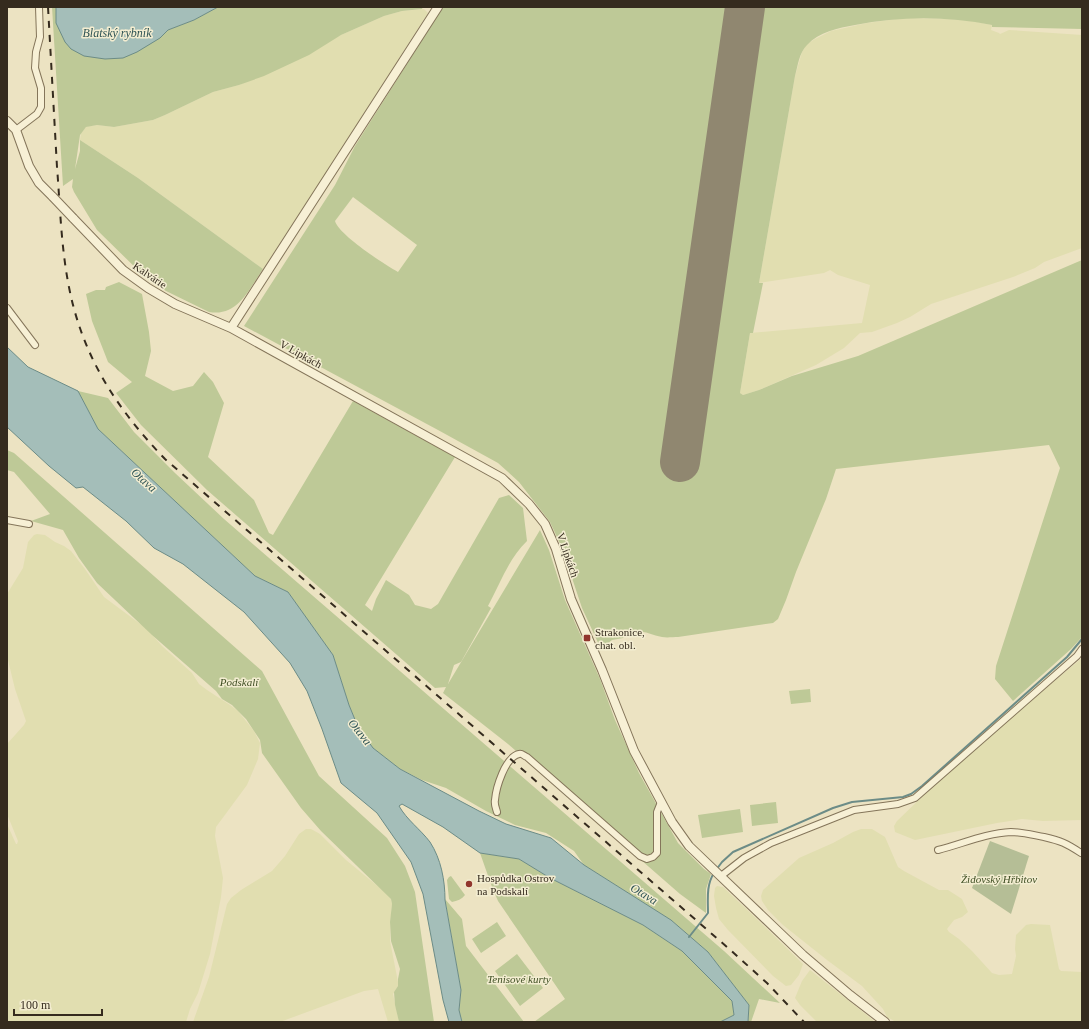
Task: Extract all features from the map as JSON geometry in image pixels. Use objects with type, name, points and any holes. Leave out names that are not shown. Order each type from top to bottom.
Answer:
[{"type":"street","points":[[7,121],[16,130],[37,114],[41,107],[41,88],[35,68],[36,52],[40,38],[39,7]]},
{"type":"street","points":[[231,328],[438,7]]},
{"type":"street","name":"Kalvárie","points":[[16,130],[29,166],[39,183],[123,270],[148,288],[175,304],[231,328]]},
{"type":"street","points":[[7,308],[35,345]]},
{"type":"street","name":"V Lipkách","points":[[231,328],[502,478],[529,504],[545,524],[556,549],[571,599],[602,670],[634,751],[672,822],[689,846],[803,955],[850,995],[885,1022]]},
{"type":"street","points":[[7,520],[29,524]]},
{"type":"street","points":[[721,876],[744,858],[771,843],[854,810],[898,804],[915,798],[1077,656],[1082,649]]},
{"type":"street","points":[[497,812],[494,801],[503,769],[518,754],[527,757],[640,856],[647,859],[653,857],[657,852],[657,812],[661,802]]},
{"type":"street","points":[[938,850],[1000,833],[1019,833],[1068,844],[1081,853]]},
{"type":"shaded area","points":[[424,9],[428,13],[263,269],[138,178],[80,140],[81,133],[86,127],[97,125],[114,127],[153,120],[213,92],[239,85],[341,35],[384,16],[402,11]]},
{"type":"shaded area","points":[[904,18],[972,21],[992,25],[991,30],[1000,34],[1009,30],[1082,35],[1082,248],[1044,262],[1035,268],[1013,277],[931,304],[897,323],[872,332],[860,333],[844,348],[816,365],[759,390],[743,395],[740,393],[750,333],[862,323],[870,285],[838,275],[830,270],[824,273],[759,283],[795,76],[802,52],[807,44],[831,31],[867,23]]},
{"type":"shaded area","points":[[34,535],[45,535],[71,551],[104,597],[147,629],[162,646],[192,673],[199,684],[238,711],[254,731],[260,743],[258,759],[247,785],[216,827],[215,836],[223,878],[221,897],[210,954],[198,993],[190,1009],[186,1022],[7,1022],[7,824],[16,844],[18,841],[7,814],[7,744],[26,721],[15,689],[7,656],[7,594],[23,568],[28,542]]},
{"type":"shaded area","points":[[1082,658],[1082,820],[1043,821],[1022,819],[915,840],[895,832],[894,826],[897,821],[925,794],[997,729]]},
{"type":"shaded area","points":[[306,829],[311,829],[320,834],[346,860],[386,893],[391,899],[390,941],[398,982],[398,986],[393,994],[399,1022],[388,1022],[378,989],[364,991],[280,1022],[193,1022],[209,977],[227,904],[231,898],[241,890],[272,871],[285,856],[299,834]]},
{"type":"shaded area","points":[[861,829],[872,829],[885,837],[898,867],[939,890],[948,890],[962,899],[968,912],[962,917],[954,920],[947,929],[972,951],[992,973],[999,975],[1012,974],[1016,956],[1016,935],[1026,925],[1050,925],[1059,969],[1061,971],[1082,972],[1082,1022],[896,1022],[887,1017],[883,1009],[862,986],[783,925],[768,910],[762,901],[761,896],[763,890],[799,858]]},
{"type":"shaded area","points":[[717,886],[723,887],[803,964],[799,975],[791,985],[786,986],[773,976],[719,919],[714,896],[715,888]]},
{"type":"shaded area","points":[[810,970],[875,1022],[817,1022],[795,998],[802,981]]},
{"type":"green space","points":[[52,7],[56,7],[56,23],[160,38],[168,30],[194,20],[218,7],[423,7],[422,9],[402,11],[384,16],[341,35],[309,55],[264,76],[213,92],[153,120],[114,127],[97,125],[86,127],[80,135],[75,169],[80,151],[80,140],[138,178],[263,269],[242,300],[235,306],[228,310],[209,312],[166,291],[145,277],[97,230],[74,192],[72,187],[73,179],[63,186]]},
{"type":"green space","points":[[443,7],[1082,7],[1082,29],[992,27],[992,25],[975,22],[924,18],[889,20],[836,29],[817,37],[804,48],[800,55],[795,76],[759,283],[763,283],[753,333],[750,333],[740,393],[743,395],[759,390],[792,376],[858,356],[1082,260],[1082,637],[1071,649],[1013,701],[995,679],[996,666],[1060,468],[1049,445],[836,469],[826,499],[786,600],[778,619],[773,623],[678,637],[664,637],[636,631],[627,634],[623,638],[612,640],[603,647],[600,647],[582,608],[562,548],[550,522],[519,482],[498,463],[244,326],[335,185],[355,146]],"holes":[[[353,197],[417,245],[398,272],[353,241],[338,227],[335,221]]]},
{"type":"green space","points":[[119,282],[142,294],[151,351],[145,376],[173,391],[193,386],[204,372],[213,382],[224,403],[208,457],[254,500],[269,533],[273,535],[353,401],[455,457],[365,605],[372,611],[376,599],[386,580],[409,595],[415,605],[431,609],[438,604],[499,498],[509,495],[523,508],[527,541],[515,555],[505,572],[488,606],[491,608],[461,662],[454,665],[448,684],[540,530],[549,550],[565,600],[600,679],[615,720],[639,773],[678,843],[711,874],[706,889],[706,913],[680,894],[508,744],[443,693],[446,687],[435,688],[207,490],[141,425],[116,393],[132,382],[108,362],[92,321],[86,294],[96,290],[105,290],[106,287]]},
{"type":"green space","points":[[78,391],[108,398],[134,432],[224,519],[724,951],[780,1003],[759,999],[751,1022],[748,1022],[749,1005],[708,952],[671,920],[584,865],[574,851],[546,833],[515,825],[486,811],[446,788],[422,780],[400,769],[373,748],[358,727],[349,705],[333,655],[288,592],[255,576],[98,429]]},
{"type":"green space","name":"Podskalí","points":[[7,450],[14,453],[262,671],[319,776],[387,838],[405,866],[415,892],[434,1022],[399,1022],[394,992],[398,986],[400,969],[391,941],[391,899],[321,831],[301,808],[262,753],[260,740],[246,719],[232,705],[222,699],[216,691],[152,635],[97,583],[79,558],[63,530],[31,521],[50,514],[14,472],[7,470]]},
{"type":"green space","points":[[810,689],[811,702],[791,704],[789,691]]},
{"type":"green space","points":[[776,802],[778,823],[752,826],[750,805]]},
{"type":"green space","points":[[740,809],[743,832],[702,838],[698,815]]},
{"type":"green space","name":"Židovský Hřbitov","points":[[990,841],[1029,856],[1011,914],[972,888]]},
{"type":"green space","points":[[480,853],[519,859],[550,878],[643,925],[682,951],[732,1001],[734,1015],[720,1022],[534,1022],[565,999],[498,901]]},
{"type":"green space","points":[[451,876],[465,895],[459,900],[452,902],[449,899],[447,880]]},
{"type":"green space","points":[[445,899],[462,919],[466,946],[524,1022],[462,1022],[459,1010],[461,990]]},
{"type":"green space","points":[[497,922],[506,936],[481,953],[472,939]]},
{"type":"green space","name":"Tenisové kurty","points":[[517,954],[543,988],[520,1006],[495,971]]},
{"type":"water","name":"Blatský rybník","points":[[56,7],[218,7],[194,20],[168,30],[160,38],[137,52],[123,58],[105,59],[84,56],[71,49],[65,42],[56,23]]},
{"type":"water","name":"Otava","points":[[7,347],[28,367],[78,391],[98,429],[255,576],[288,592],[333,655],[349,705],[358,727],[373,748],[400,769],[479,811],[506,824],[551,838],[584,865],[671,920],[708,952],[749,1005],[748,1022],[720,1022],[734,1015],[732,1001],[682,951],[643,925],[550,878],[519,859],[480,853],[443,827],[402,804],[399,806],[402,811],[430,842],[437,855],[442,870],[445,900],[461,990],[459,1010],[462,1022],[449,1022],[443,1000],[423,894],[411,862],[377,813],[341,783],[307,691],[290,663],[244,612],[183,564],[154,548],[126,521],[83,487],[76,488],[49,466],[7,427]]},
{"type":"waterway","points":[[716,870],[733,852],[833,808],[852,802],[903,797],[911,794],[922,786],[1067,657],[1082,639]]},
{"type":"waterway","points":[[689,937],[708,913],[709,888],[711,878],[714,873]]},
{"type":"runway","points":[[680,462],[745,7]]},
{"type":"railway","points":[[48,7],[61,224],[68,282],[74,308],[91,356],[116,399],[131,420],[165,459],[727,947],[767,983],[804,1022]]},
{"type":"place","name":"Strakonice, chat. obl.","points":[[587,638]]},
{"type":"place","name":"Hospůdka Ostrov na Podskalí","points":[[469,884]]}]
